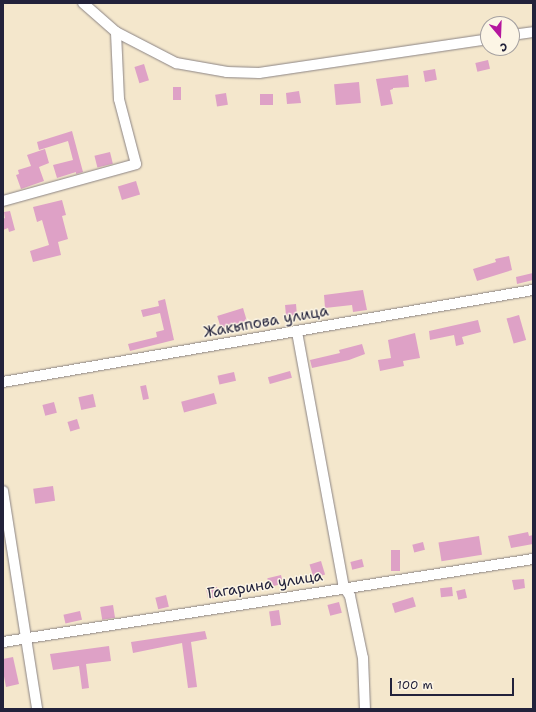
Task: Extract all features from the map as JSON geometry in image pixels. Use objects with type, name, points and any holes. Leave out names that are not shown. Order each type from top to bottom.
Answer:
[{"type":"street","points":[[83,3],[116,32],[176,62],[227,72],[259,73],[480,40]]},
{"type":"street","points":[[3,201],[136,164],[119,99],[116,32]]},
{"type":"street","points":[[520,34],[533,32]]},
{"type":"street","name":"Жакыпова улица","points":[[3,382],[533,290]]},
{"type":"street","points":[[297,332],[344,587],[350,596],[363,658],[365,709]]},
{"type":"street","points":[[3,491],[37,709]]},
{"type":"street","name":"Гагарина улица","points":[[3,642],[344,587],[533,559]]},
{"type":"building","points":[[488,60],[490,69],[477,72],[475,63]]},
{"type":"building","points":[[144,64],[149,80],[139,83],[134,67]]},
{"type":"building","points":[[435,69],[437,80],[425,82],[423,71]]},
{"type":"building","points":[[408,75],[409,87],[393,88],[390,90],[393,104],[381,106],[376,79]]},
{"type":"building","points":[[359,82],[361,103],[336,105],[334,84]]},
{"type":"building","points":[[173,87],[181,87],[181,100],[173,100]]},
{"type":"building","points":[[299,91],[301,103],[287,104],[286,93]]},
{"type":"building","points":[[226,93],[228,105],[217,107],[215,95]]},
{"type":"building","points":[[260,94],[273,94],[273,105],[260,105]]},
{"type":"building","points":[[72,131],[83,172],[76,174],[76,172],[57,178],[53,165],[73,160],[68,141],[39,150],[37,142]]},
{"type":"building","points":[[45,149],[49,163],[39,167],[44,181],[21,189],[16,175],[19,174],[18,170],[31,166],[27,155]]},
{"type":"building","points":[[110,152],[113,164],[97,168],[94,156]]},
{"type":"building","points":[[136,181],[140,194],[122,200],[118,187]]},
{"type":"building","points":[[62,200],[66,215],[62,216],[68,239],[58,242],[61,255],[33,262],[30,251],[49,245],[42,220],[37,222],[33,207]]},
{"type":"building","points":[[10,211],[15,230],[9,232],[8,228],[3,230],[3,219],[5,218],[4,212]]},
{"type":"building","points":[[509,256],[512,270],[477,281],[473,269],[496,262],[495,259]]},
{"type":"building","points":[[533,273],[533,280],[517,284],[516,277]]},
{"type":"building","points":[[363,290],[367,310],[353,312],[352,305],[325,308],[324,295]]},
{"type":"building","points":[[165,299],[174,340],[130,351],[128,344],[157,337],[156,332],[164,330],[160,313],[143,317],[141,310],[159,306],[158,301]]},
{"type":"building","points":[[296,304],[297,315],[286,316],[285,305]]},
{"type":"building","points":[[243,308],[247,321],[221,329],[217,316]]},
{"type":"building","points":[[519,315],[526,340],[514,344],[507,319]]},
{"type":"building","points":[[478,320],[481,332],[462,337],[464,344],[456,346],[454,335],[430,340],[429,331]]},
{"type":"building","points":[[415,333],[420,358],[403,361],[404,366],[380,371],[378,360],[391,358],[388,340]]},
{"type":"building","points":[[362,344],[365,354],[349,360],[312,368],[310,360],[340,353],[339,350]]},
{"type":"building","points":[[290,371],[292,378],[270,384],[268,377]]},
{"type":"building","points":[[234,372],[236,381],[219,385],[217,376]]},
{"type":"building","points":[[146,385],[149,399],[143,400],[140,386]]},
{"type":"building","points":[[214,393],[217,404],[184,412],[181,402]]},
{"type":"building","points":[[93,394],[96,407],[81,410],[78,397]]},
{"type":"building","points":[[54,402],[57,413],[45,416],[42,405]]},
{"type":"building","points":[[77,419],[80,429],[70,431],[67,422]]},
{"type":"building","points":[[53,486],[55,501],[35,504],[33,489]]},
{"type":"building","points":[[528,532],[529,536],[533,535],[533,544],[511,548],[508,536]]},
{"type":"building","points":[[479,536],[482,555],[441,561],[439,542]]},
{"type":"building","points":[[423,542],[425,550],[414,552],[412,545]]},
{"type":"building","points":[[391,550],[400,550],[400,571],[391,571]]},
{"type":"building","points":[[362,559],[364,567],[352,570],[350,562]]},
{"type":"building","points":[[321,561],[325,574],[314,578],[310,565]]},
{"type":"building","points":[[281,575],[283,584],[269,587],[267,578]]},
{"type":"building","points":[[524,579],[525,588],[514,590],[512,580]]},
{"type":"building","points":[[217,587],[219,597],[208,599],[206,589]]},
{"type":"building","points":[[452,587],[453,596],[441,597],[440,588]]},
{"type":"building","points":[[465,589],[467,598],[458,600],[456,591]]},
{"type":"building","points":[[166,595],[169,607],[158,609],[155,598]]},
{"type":"building","points":[[413,597],[416,607],[395,613],[392,603]]},
{"type":"building","points":[[339,602],[342,613],[330,616],[327,605]]},
{"type":"building","points":[[113,605],[115,618],[102,620],[100,607]]},
{"type":"building","points":[[279,610],[281,625],[271,626],[269,611]]},
{"type":"building","points":[[80,611],[82,620],[65,624],[63,615]]},
{"type":"building","points":[[205,631],[207,639],[191,642],[197,687],[188,688],[182,643],[133,653],[131,642]]},
{"type":"building","points":[[109,646],[111,661],[86,664],[89,688],[82,689],[79,666],[53,670],[50,654]]},
{"type":"building","points":[[13,657],[19,684],[6,687],[3,671],[3,659]]}]
